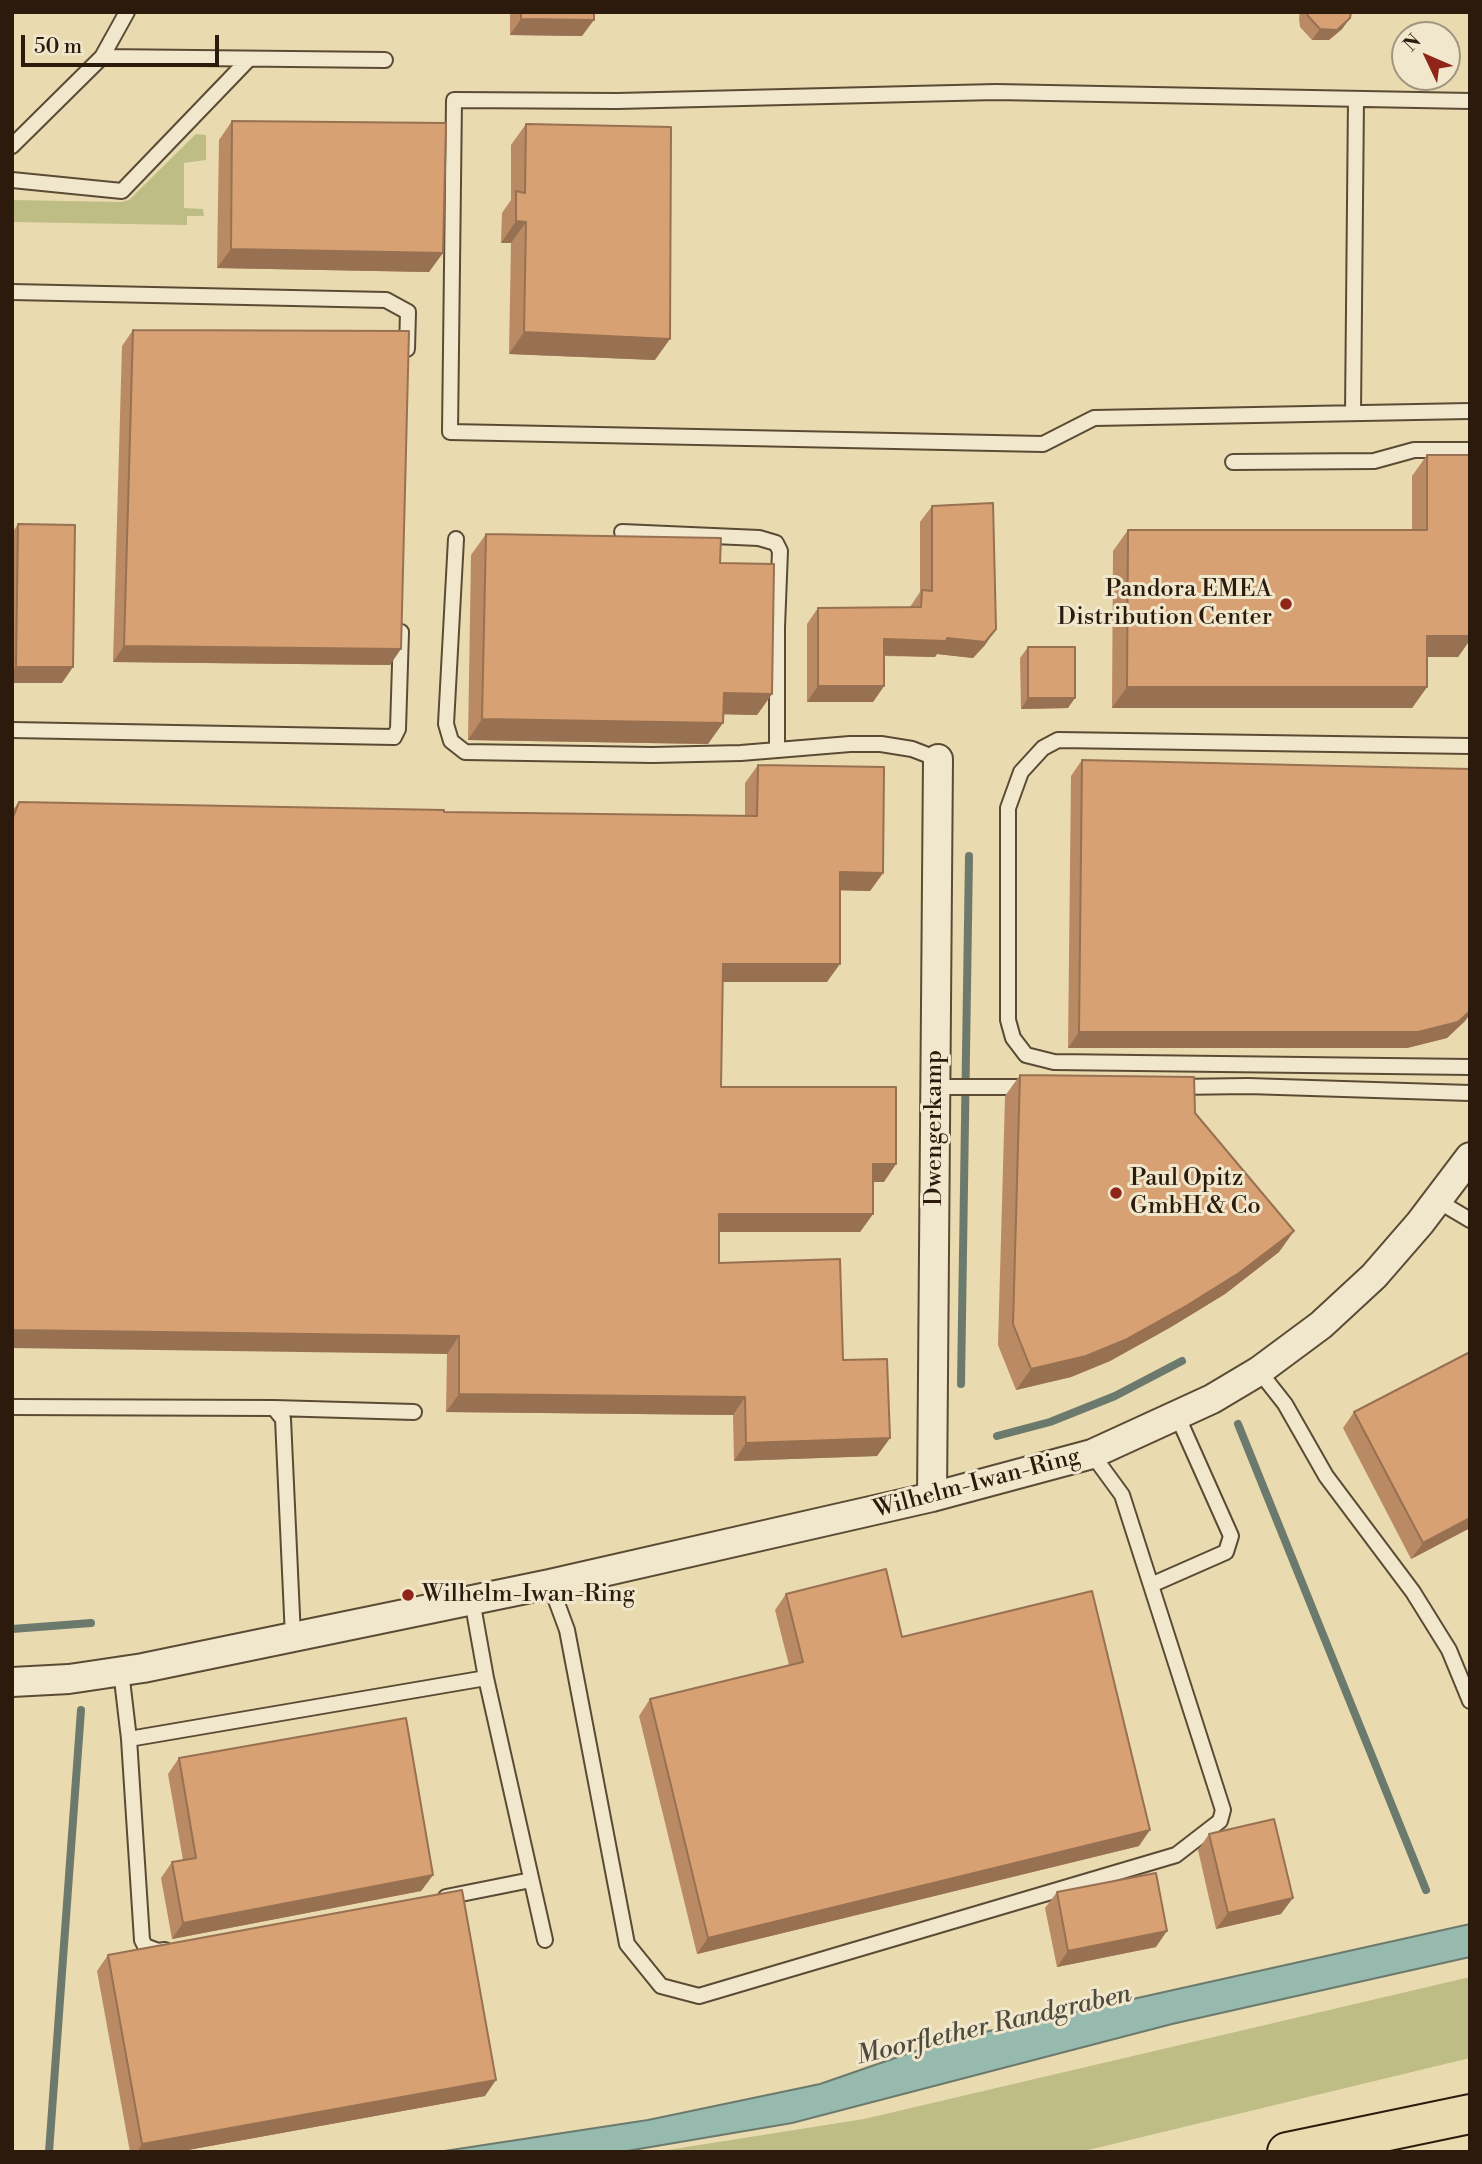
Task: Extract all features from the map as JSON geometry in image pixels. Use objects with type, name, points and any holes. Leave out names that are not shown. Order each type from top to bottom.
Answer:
[{"type":"highway","points":[[1287,2152],[1470,2114]]},
{"type":"street","name":"Dwengerkamp","points":[[932,1497],[945,1087],[938,759]]},
{"type":"street","name":"Wilhelm-Iwan-Ring","points":[[12,1682],[69,1679],[121,1671],[550,1584],[932,1497],[1092,1454],[1212,1399],[1259,1371],[1321,1325],[1374,1276],[1438,1201],[1470,1157]]},
{"type":"lane","points":[[12,146],[102,57],[127,12]]},
{"type":"lane","points":[[102,57],[385,60]]},
{"type":"lane","points":[[12,180],[122,191],[249,59]]},
{"type":"lane","points":[[1470,101],[996,92],[631,101],[454,100],[450,432],[1043,444],[1094,418],[1470,411]]},
{"type":"lane","points":[[1353,413],[1356,99]]},
{"type":"lane","points":[[12,292],[386,300],[408,312],[407,368]]},
{"type":"lane","points":[[1233,462],[1374,461],[1414,450],[1470,450]]},
{"type":"lane","points":[[622,533],[759,538],[776,543],[780,551],[776,627],[777,750]]},
{"type":"lane","points":[[456,539],[446,724],[451,741],[465,752],[653,755],[741,753],[881,744],[912,749],[938,759]]},
{"type":"lane","points":[[12,730],[394,737],[398,729],[401,618]]},
{"type":"lane","points":[[1470,746],[1058,740],[1043,748],[1021,772],[1008,808],[1008,1020],[1013,1038],[1026,1055],[1054,1062],[1470,1066]]},
{"type":"lane","points":[[1154,1087],[1248,1086],[1470,1093]]},
{"type":"lane","points":[[945,1087],[1043,1087]]},
{"type":"lane","points":[[1438,1201],[1470,1220]]},
{"type":"lane","points":[[1259,1371],[1285,1404],[1326,1476],[1413,1592],[1449,1650],[1470,1701]]},
{"type":"lane","points":[[12,1408],[274,1408],[414,1412]]},
{"type":"lane","points":[[274,1408],[283,1419],[293,1637]]},
{"type":"lane","points":[[1151,1585],[1226,1552],[1231,1536],[1177,1415]]},
{"type":"lane","points":[[550,1584],[567,1630],[627,1944],[661,1986],[699,1996],[1176,1855],[1220,1821],[1223,1810],[1122,1495],[1092,1454]]},
{"type":"lane","points":[[472,1600],[486,1678],[545,1940]]},
{"type":"lane","points":[[121,1671],[129,1738],[142,1940],[145,1946],[158,1951],[183,1946]]},
{"type":"lane","points":[[129,1738],[486,1678]]},
{"type":"lane","points":[[426,1900],[531,1880]]},
{"type":"shaded area","points":[[196,134],[206,135],[206,160],[184,163],[184,208],[203,209],[204,216],[187,216],[187,225],[12,222],[12,200],[129,200]]},
{"type":"shaded area","points":[[1470,1977],[1470,2058],[1080,2152],[655,2152],[864,2119]]},
{"type":"water","points":[[1470,1924],[1470,1957],[1172,2024],[792,2123],[621,2152],[438,2152],[648,2120],[820,2084],[944,2041]]},
{"type":"building","points":[[521,12],[594,12],[594,20],[521,19]]},
{"type":"building","points":[[1307,12],[1351,12],[1350,18],[1337,30],[1320,29]]},
{"type":"building","points":[[232,121],[446,123],[443,253],[231,249]]},
{"type":"building","points":[[526,124],[671,127],[670,339],[524,332],[526,222],[516,221],[516,191],[525,193]]},
{"type":"building","points":[[133,330],[409,331],[401,649],[124,646]]},
{"type":"building","name":"Pandora EMEA Distribution Center","points":[[1427,455],[1470,455],[1470,636],[1427,636],[1427,687],[1127,687],[1128,530],[1427,530]]},
{"type":"building","points":[[993,503],[996,629],[985,642],[947,638],[946,641],[884,639],[884,686],[818,686],[818,608],[921,607],[922,590],[932,591],[932,506]]},
{"type":"building","points":[[18,524],[75,525],[73,667],[16,667]]},
{"type":"building","points":[[486,534],[721,538],[720,563],[774,564],[772,694],[724,693],[723,723],[482,719]]},
{"type":"building","points":[[1028,647],[1075,647],[1075,698],[1028,698]]},
{"type":"building","points":[[1082,760],[1470,769],[1470,1011],[1458,1022],[1418,1032],[1079,1032]]},
{"type":"building","points":[[758,765],[884,767],[883,873],[840,872],[840,964],[723,964],[721,1087],[896,1087],[896,1164],[873,1164],[873,1214],[719,1214],[719,1263],[840,1259],[843,1360],[887,1359],[890,1438],[746,1443],[745,1397],[459,1394],[459,1336],[12,1330],[12,820],[19,802],[757,816]]},
{"type":"building","name":"Paul Opitz GmbH & Co","points":[[1020,1075],[1194,1077],[1195,1113],[1294,1231],[1239,1273],[1125,1340],[1086,1356],[1031,1369],[1013,1324]]},
{"type":"building","points":[[1470,1352],[1470,1518],[1423,1543],[1354,1412]]},
{"type":"building","points":[[886,1569],[902,1637],[1092,1591],[1150,1830],[708,1938],[650,1699],[803,1662],[786,1594]]},
{"type":"building","points":[[406,1718],[433,1875],[183,1923],[172,1862],[196,1858],[179,1758]]},
{"type":"building","points":[[1274,1819],[1293,1898],[1228,1913],[1209,1834]]},
{"type":"building","points":[[1156,1873],[1167,1931],[1068,1951],[1057,1892]]},
{"type":"building","points":[[462,1890],[496,2080],[142,2144],[108,1955]]},
{"type":"waterway","points":[[961,1384],[969,856]]},
{"type":"waterway","points":[[997,1436],[1050,1422],[1115,1396],[1182,1361]]},
{"type":"waterway","points":[[1238,1424],[1426,1890]]},
{"type":"waterway","points":[[12,1629],[91,1623]]},
{"type":"waterway","points":[[49,2152],[81,1710]]},
{"type":"place","name":"Pandora EMEA Distribution Center","points":[[1286,604]]},
{"type":"place","name":"Paul Opitz GmbH & Co","points":[[1116,1193]]},
{"type":"place","name":"Wilhelm-Iwan-Ring","points":[[408,1595]]},
{"type":"water label","name":"Moorflether Randgraben","points":[[994,2026]]}]
